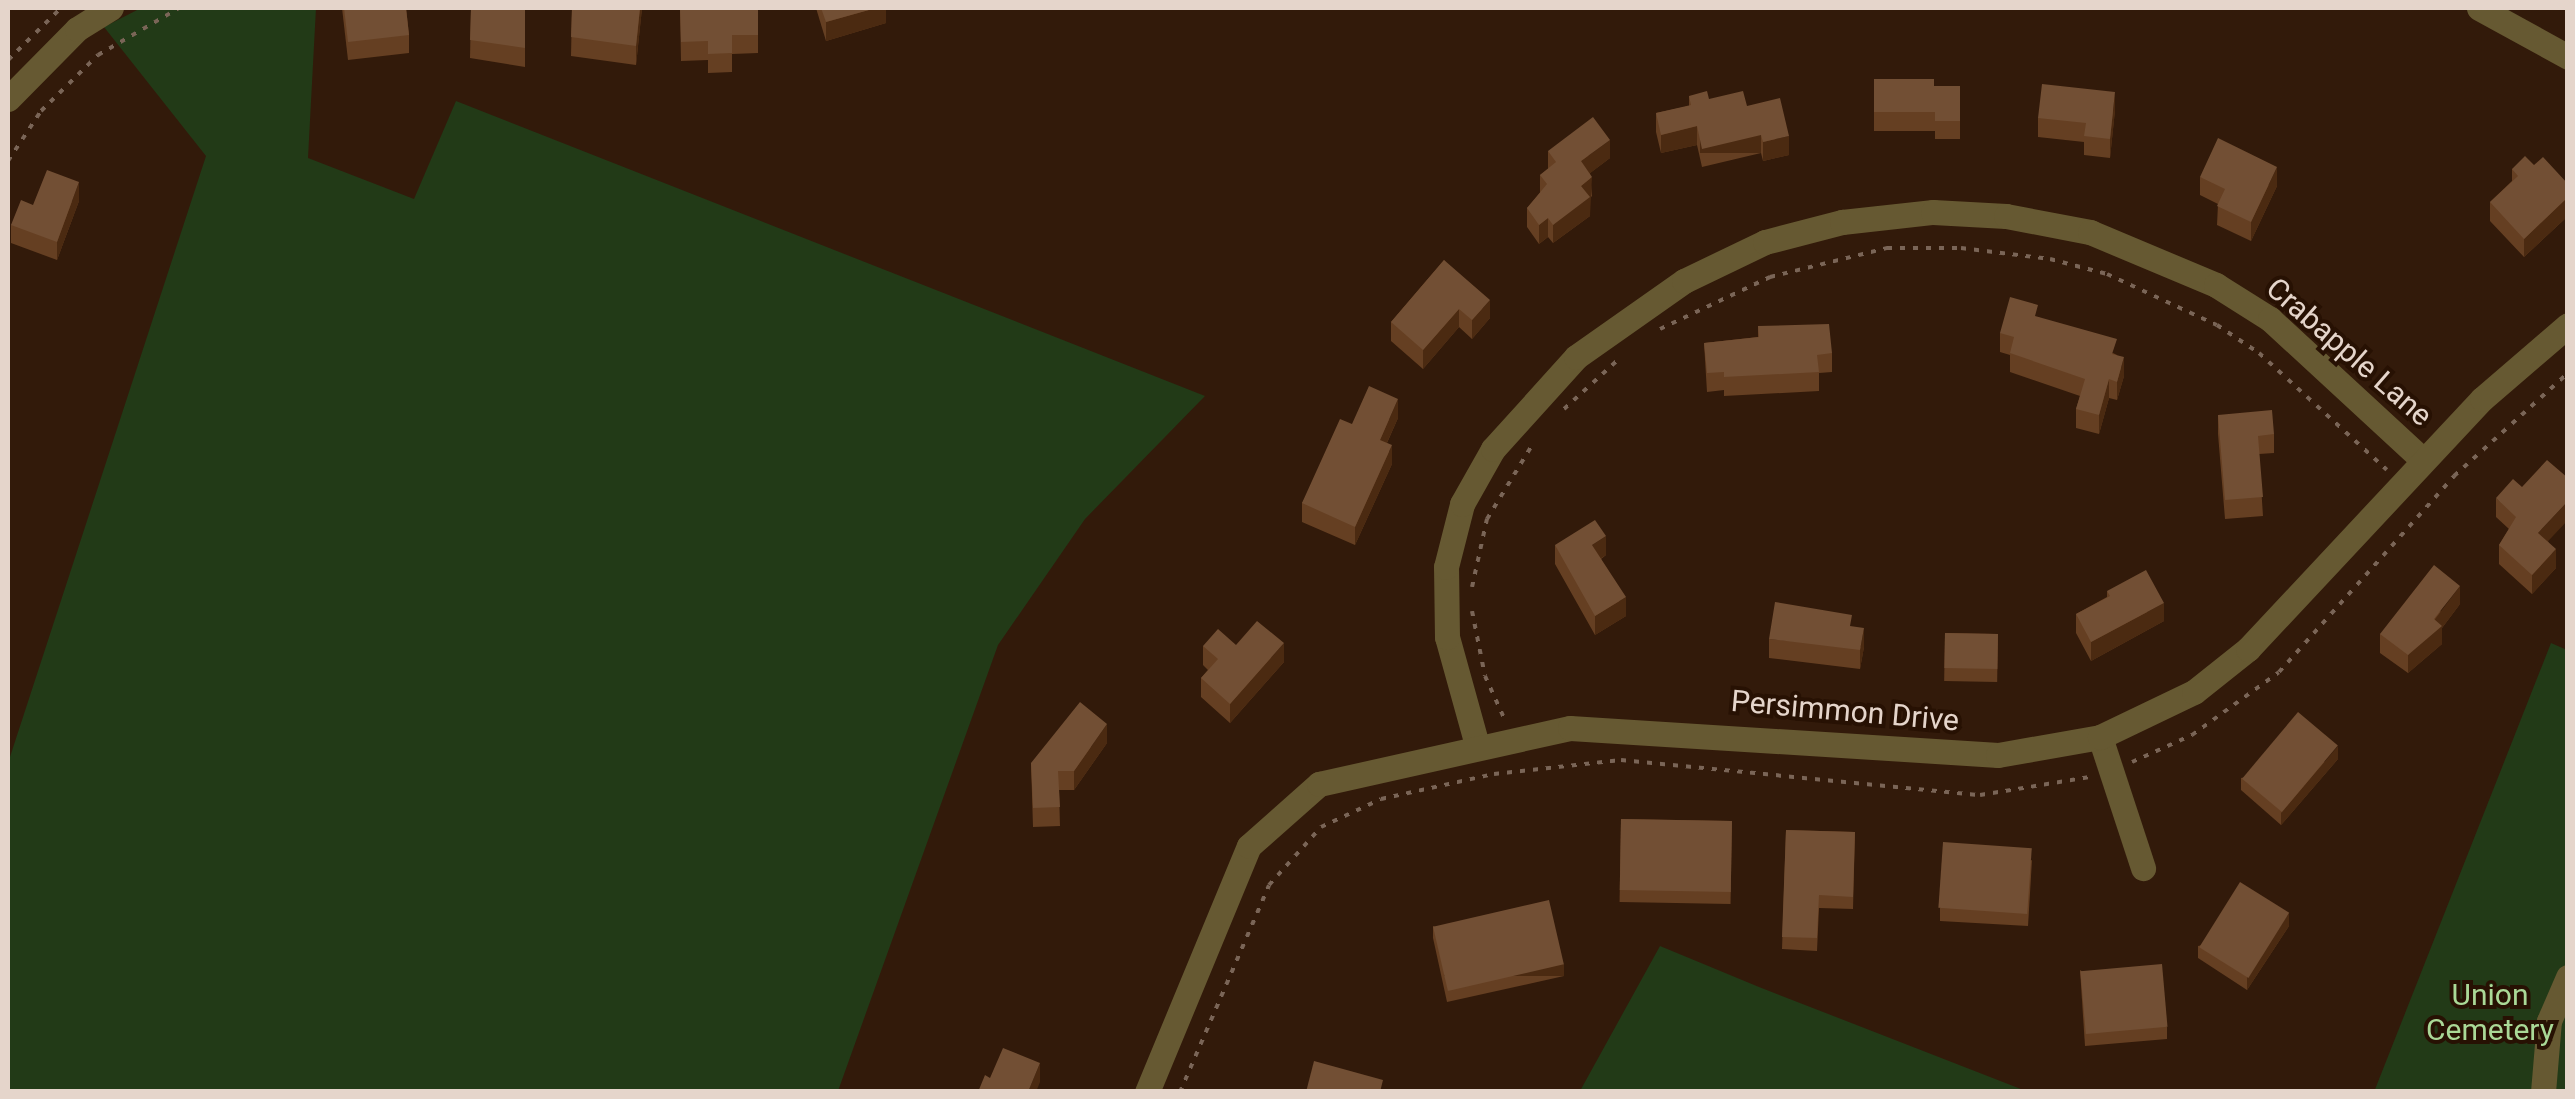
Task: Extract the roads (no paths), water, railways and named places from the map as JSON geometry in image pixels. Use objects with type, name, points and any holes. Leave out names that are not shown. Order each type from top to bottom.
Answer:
[{"type":"street","points":[[8,99],[77,29],[112,8]]},
{"type":"street","points":[[2479,8],[2568,56]]},
{"type":"street","name":"Crabapple Lane","points":[[1477,745],[1447,637],[1446,567],[1462,504],[1503,438],[1576,358],[1684,281],[1764,242],[1842,222],[1933,212],[2006,216],[2090,232],[2216,284],[2270,319],[2423,460]]},
{"type":"street","name":"Persimmon Drive","points":[[1147,1092],[1249,846],[1319,784],[1477,745],[1570,728],[1998,755],[2100,737],[2194,692],[2248,649],[2423,460],[2568,325]]},
{"type":"street","points":[[2100,737],[2143,868]]},
{"type":"street","points":[[2542,1092],[2546,1034],[2567,978]]},
{"type":"park label","name":"Union Cemetery","points":[[2490,1012]]}]
